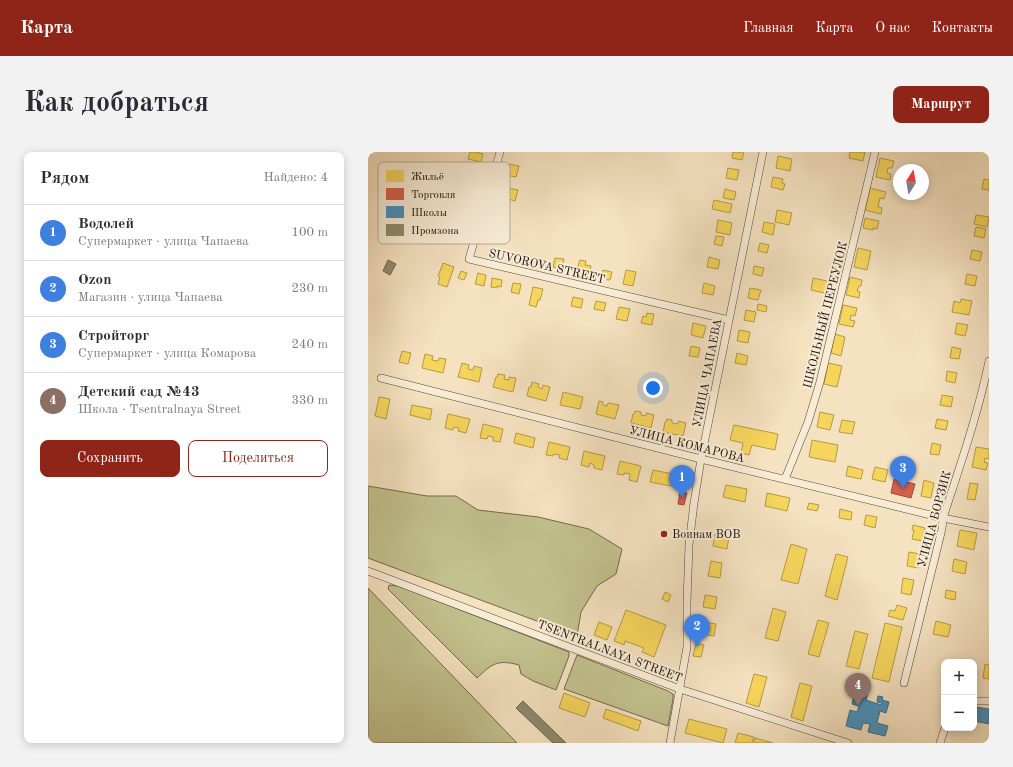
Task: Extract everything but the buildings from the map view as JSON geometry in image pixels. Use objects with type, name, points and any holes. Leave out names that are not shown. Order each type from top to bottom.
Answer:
[{"type":"street","name":"SUVOROVA STREET","points":[[497,162],[500,152]]},
{"type":"street","name":"УЛИЦА ЧАПАЕВА","points":[[670,743],[687,646],[689,545],[694,503],[763,152]]},
{"type":"street","name":"ШКОЛЬНЫЙ ПЕРЕУЛОК","points":[[785,480],[808,422],[818,389],[875,152]]},
{"type":"street","name":"SUVOROVA STREET","points":[[473,244],[468,260],[729,320]]},
{"type":"street","name":"УЛИЦА БОРЗИК","points":[[904,683],[942,529],[943,518],[972,427],[989,361]]},
{"type":"street","name":"УЛИЦА КОМАРОВА","points":[[381,378],[785,480],[989,528]]},
{"type":"street","name":"TSENTRALNAYA STREET","points":[[368,571],[680,689],[848,743]]},
{"type":"street","points":[[977,701],[989,701]]},
{"type":"street","points":[[940,743],[944,731]]},
{"type":"green space","points":[[368,486],[427,496],[456,496],[478,510],[538,517],[589,529],[622,549],[616,574],[597,586],[581,612],[577,636],[368,558]]},
{"type":"green space","points":[[389,585],[406,589],[569,652],[569,656],[556,690],[533,681],[521,674],[519,665],[511,663],[495,664],[477,678],[388,589]]},
{"type":"green space","points":[[368,588],[517,743],[368,743]]},
{"type":"green space","points":[[577,655],[673,694],[668,726],[564,689]]},
{"type":"place","name":"Стройторг","points":[[903,489]]},
{"type":"place","name":"Водолей","points":[[682,498]]},
{"type":"place","name":"Воинам ВОВ","points":[[664,534]]},
{"type":"place","name":"Ozon","points":[[697,647]]},
{"type":"place","name":"Детский сад №43","points":[[858,706]]}]
